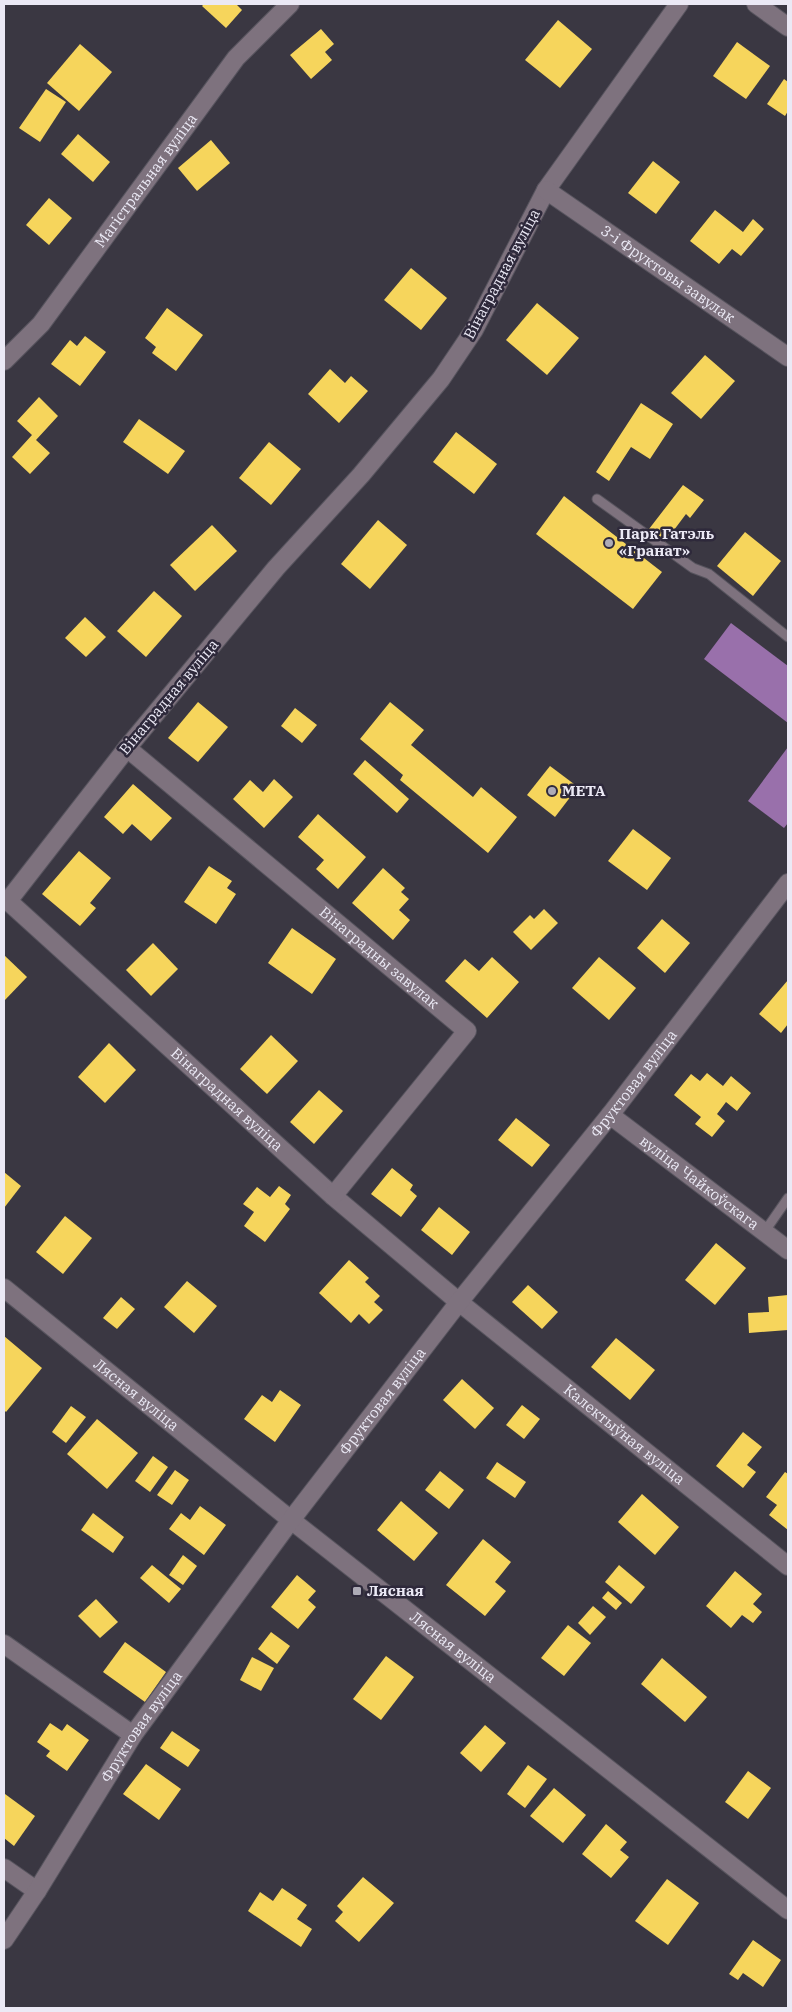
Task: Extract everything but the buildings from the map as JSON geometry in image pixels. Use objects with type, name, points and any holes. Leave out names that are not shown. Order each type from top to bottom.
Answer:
[{"type":"street","name":"Магістральная вуліца","points":[[4,361],[41,324],[236,58],[290,4]]},
{"type":"street","name":"Вінаградная вуліца","points":[[459,1302],[333,1196],[8,901],[126,748],[276,568],[361,475],[441,379],[474,330],[546,190],[679,4]]},
{"type":"street","points":[[756,4],[788,27]]},
{"type":"street","name":"3-і Фруктовы завулак","points":[[546,190],[788,357]]},
{"type":"street","name":"Вінаградны завулак","points":[[126,748],[467,1031],[333,1196]]},
{"type":"street","name":"Фруктовая вуліца","points":[[4,1940],[37,1891],[133,1735],[291,1520],[459,1302],[610,1115],[788,882]]},
{"type":"street","name":"вуліца Чайкоўскага","points":[[610,1115],[788,1250]]},
{"type":"street","name":"Лясная вуліца","points":[[4,1288],[291,1520],[788,1910]]},
{"type":"street","name":"Калектыўная вуліца","points":[[459,1302],[788,1566]]},
{"type":"street","points":[[4,1644],[133,1735]]},
{"type":"street","points":[[4,1868],[37,1891]]},
{"type":"lane","points":[[597,499],[693,568],[710,574],[788,637]]},
{"type":"lane","points":[[765,1231],[788,1198]]},
{"type":"place","name":"Парк Гатэль «Гранат»","points":[[609,543]]},
{"type":"place","name":"МЕТА","points":[[552,791]]},
{"type":"place","name":"Лясная","points":[[357,1591]]}]
